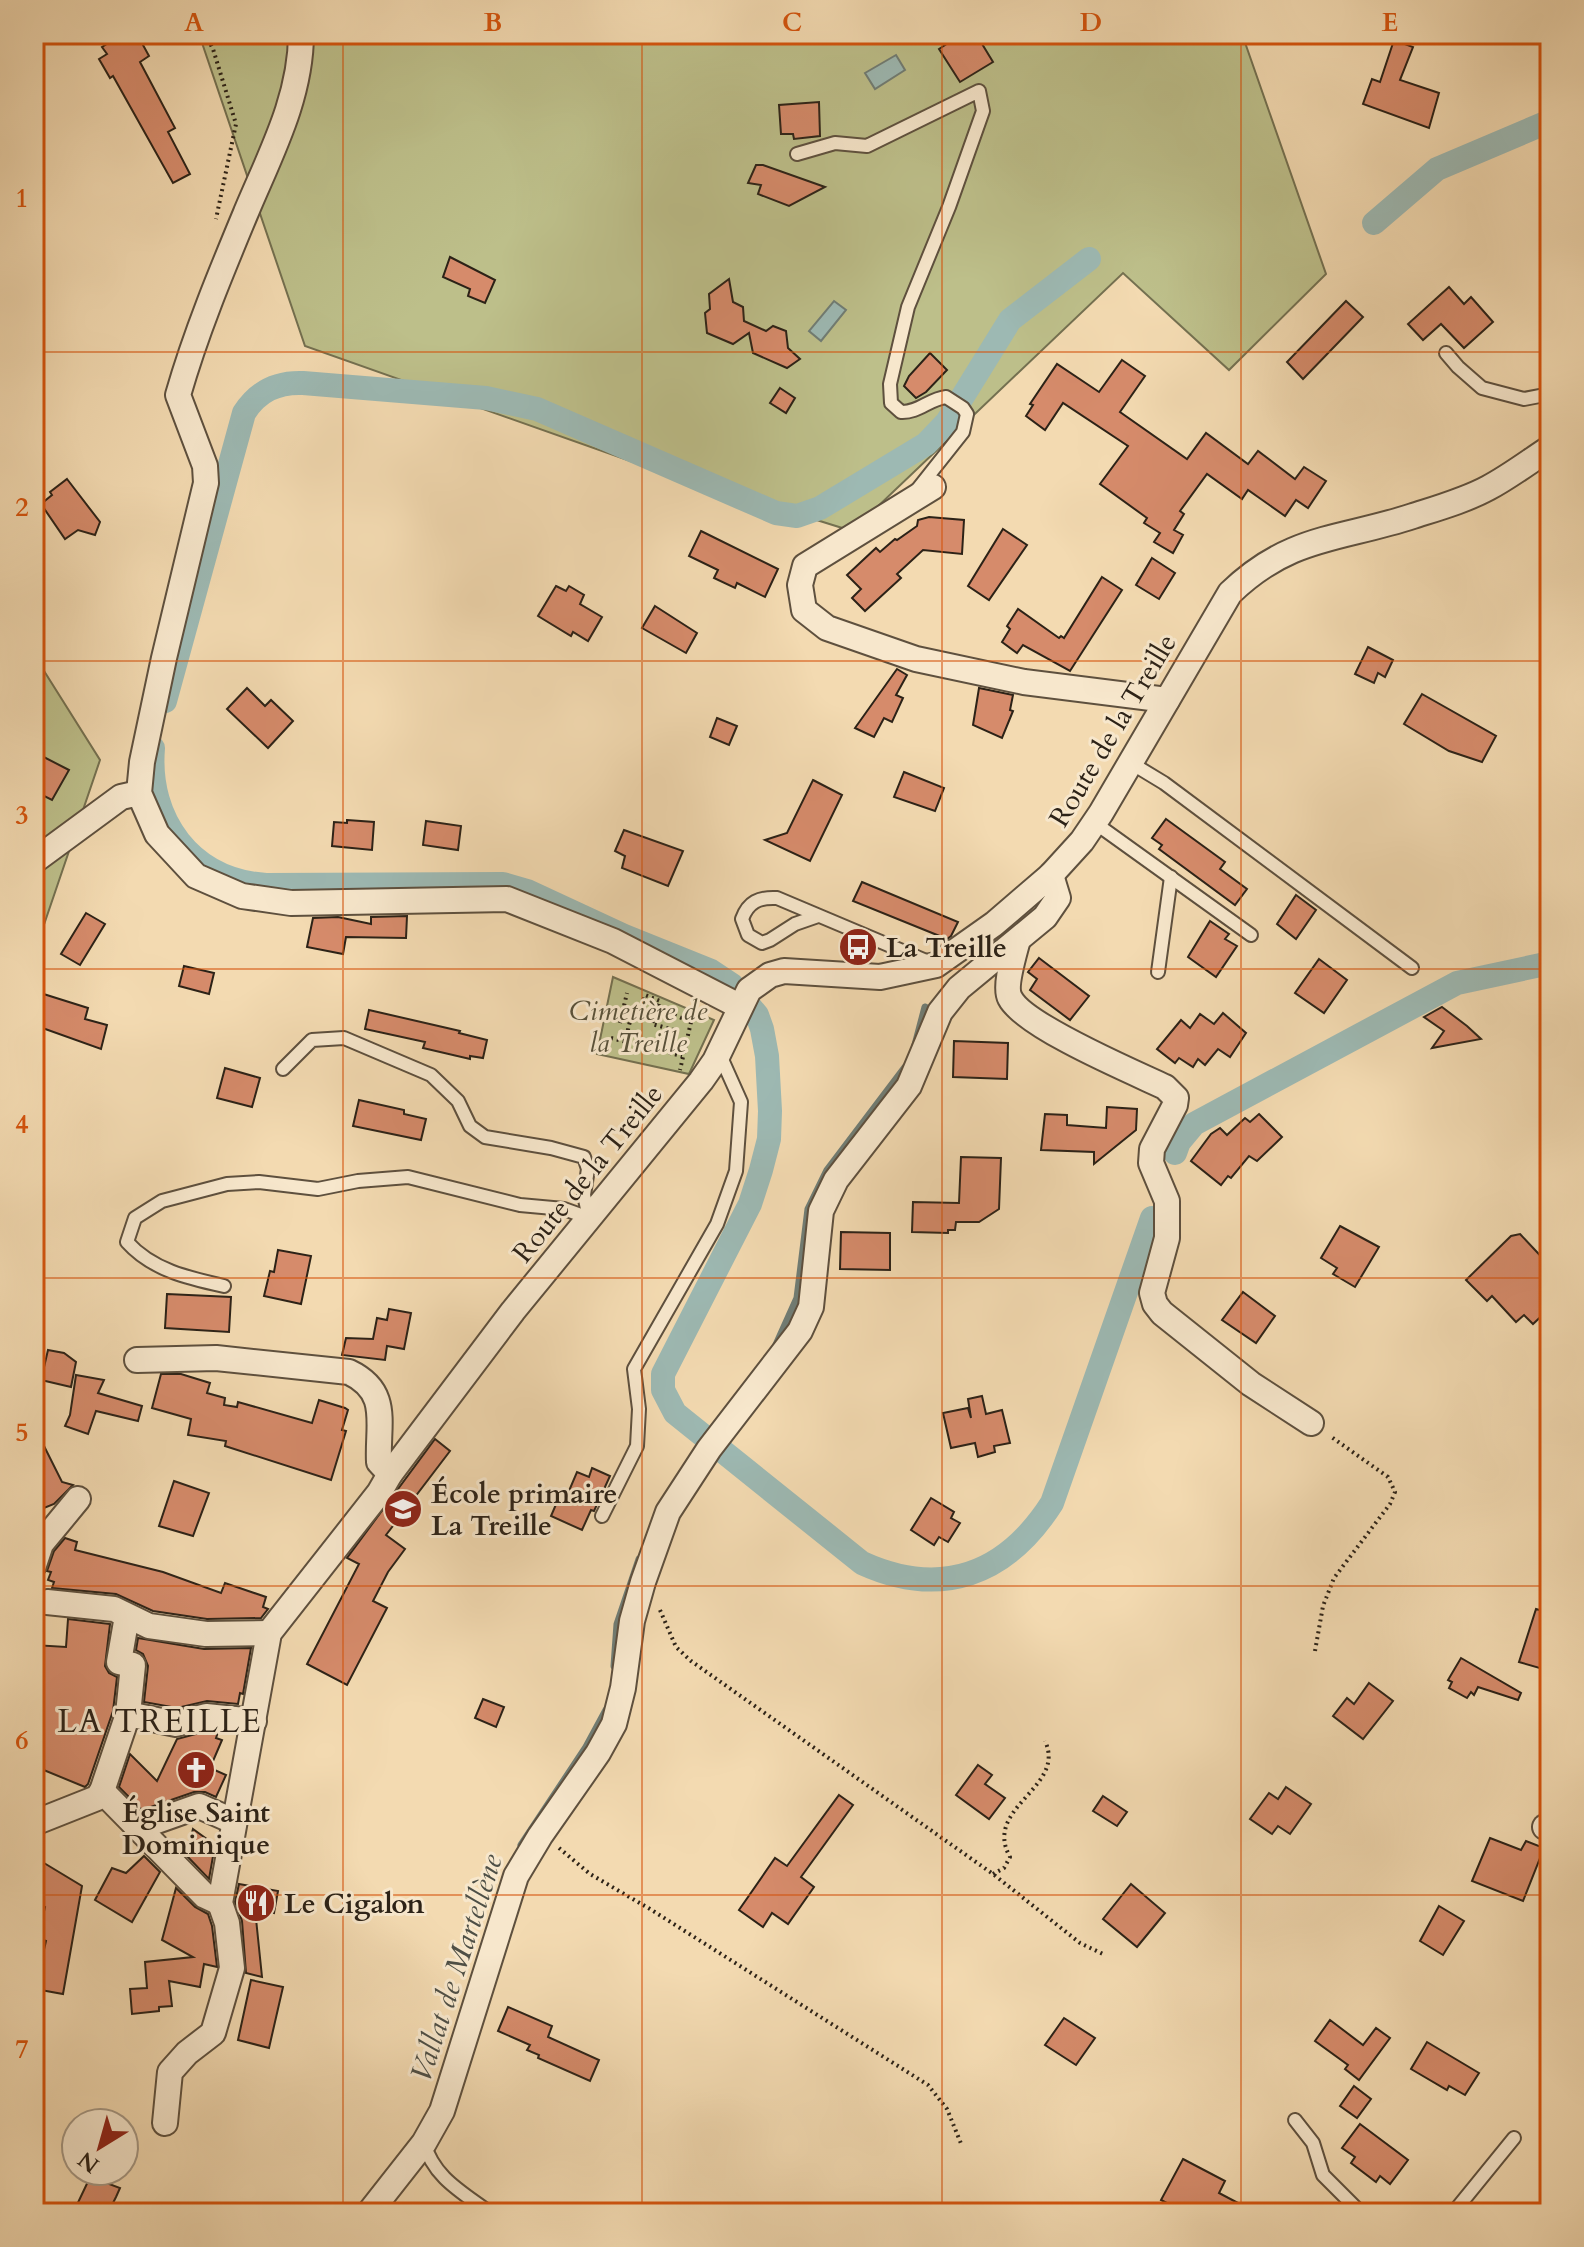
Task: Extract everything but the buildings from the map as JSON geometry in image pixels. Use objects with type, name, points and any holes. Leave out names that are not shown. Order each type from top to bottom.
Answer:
[{"type":"street","points":[[301,34],[301,58],[291,104],[235,238],[178,395],[205,466],[206,483],[142,762],[139,793],[157,834],[196,876],[242,896],[291,903],[507,899],[613,941],[742,1002]]},
{"type":"street","name":"Route de la Treille","points":[[269,1633],[379,1493],[390,1474],[513,1311],[701,1081],[719,1052],[742,1002],[770,975],[784,971],[880,977],[936,965],[994,924],[1051,875],[1095,823],[1230,593],[1265,564],[1293,549],[1330,536],[1412,517],[1487,489],[1550,448]]},
{"type":"street","points":[[923,492],[805,566],[800,585],[804,610],[827,628],[916,659],[1038,684],[1167,700]]},
{"type":"street","points":[[34,861],[121,797],[139,793]]},
{"type":"street","points":[[369,2213],[424,2143],[442,2111],[516,1876],[614,1724],[623,1688],[632,1621],[668,1512],[709,1449],[800,1331],[811,1307],[821,1211],[836,1180],[909,1086],[940,1012],[959,988],[1045,917],[1058,898],[1051,875]]},
{"type":"street","points":[[1017,943],[1008,990],[1010,999],[1050,1030],[1173,1093],[1175,1105],[1152,1149],[1151,1163],[1167,1201],[1167,1238],[1153,1283],[1155,1304],[1162,1313],[1251,1384],[1311,1423]]},
{"type":"street","points":[[137,1360],[216,1358],[349,1372],[365,1380],[373,1393],[379,1410],[379,1462],[390,1474]]},
{"type":"street","points":[[78,1499],[41,1544],[34,1568],[41,1608],[114,1609],[149,1626],[206,1634],[269,1633],[220,1903],[227,1923],[232,1968],[213,2033],[187,2053],[170,2072],[165,2123]]},
{"type":"street","points":[[34,1823],[97,1798],[102,1791],[128,1714],[127,1616]]},
{"type":"street","points":[[128,1714],[176,1724],[206,1716],[254,1721]]},
{"type":"street","points":[[102,1791],[205,1896],[220,1903]]},
{"type":"street","points":[[137,1828],[199,1806],[233,1821]]},
{"type":"lane","points":[[797,154],[835,143],[867,146],[979,91],[983,111],[949,207],[908,307],[890,384],[891,403],[901,412],[917,410],[946,397],[967,414],[963,432],[920,483],[923,492]]},
{"type":"lane","points":[[1446,353],[1482,388],[1524,399],[1550,394]]},
{"type":"lane","points":[[1131,763],[1164,783],[1412,968]]},
{"type":"lane","points":[[1095,823],[1251,935]]},
{"type":"lane","points":[[1158,972],[1171,877]]},
{"type":"lane","points":[[818,916],[795,924],[762,943],[748,935],[742,919],[752,902],[768,897],[777,898],[936,965]]},
{"type":"lane","points":[[283,1069],[312,1040],[344,1038],[431,1075],[458,1101],[470,1126],[485,1137],[584,1157],[588,1169],[584,1195],[589,1218]]},
{"type":"lane","points":[[602,1516],[637,1446],[639,1409],[634,1369],[717,1224],[736,1171],[741,1102],[719,1052]]},
{"type":"lane","points":[[224,1286],[185,1278],[141,1257],[127,1242],[135,1218],[162,1201],[227,1184],[259,1182],[318,1189],[358,1181],[408,1177],[520,1205],[564,1209],[589,1218]]},
{"type":"lane","points":[[1295,2120],[1313,2143],[1323,2175],[1361,2213]]},
{"type":"lane","points":[[1453,2213],[1514,2138]]},
{"type":"lane","points":[[424,2143],[428,2159],[437,2172],[490,2213]]},
{"type":"path","points":[[205,34],[213,49],[236,124],[213,228]]},
{"type":"path","points":[[620,1023],[627,993]]},
{"type":"path","points":[[622,1015],[637,1019],[645,995],[660,1001],[652,1024],[678,1031]]},
{"type":"path","points":[[658,1008],[691,1022],[680,1072]]},
{"type":"path","points":[[625,1042],[631,1017]]},
{"type":"path","points":[[611,1038],[682,1056]]},
{"type":"path","points":[[1311,1423],[1370,1462],[1388,1477],[1395,1492],[1390,1504],[1334,1578],[1323,1606],[1315,1651]]},
{"type":"path","points":[[658,1598],[676,1647],[691,1661],[993,1874],[1080,1943],[1105,1955]]},
{"type":"path","points":[[993,1874],[1004,1868],[1010,1857],[1003,1846],[1006,1824],[1047,1770],[1051,1753],[1045,1741]]},
{"type":"path","points":[[540,1836],[590,1874],[928,2085],[947,2109],[962,2146]]},
{"type":"green space","points":[[199,34],[1242,34],[1326,274],[1229,370],[1123,273],[852,531],[653,469],[305,346]]},
{"type":"green space","points":[[34,655],[100,760],[34,954]]},
{"type":"green space","name":"Cimetière de la Treille","points":[[613,977],[714,1020],[689,1074],[597,1054]]},
{"type":"water","points":[[896,55],[905,70],[875,89],[865,73]]},
{"type":"water","points":[[834,301],[846,310],[821,341],[809,331]]},
{"type":"waterway","points":[[1374,223],[1437,169],[1550,121]]},
{"type":"waterway","points":[[165,701],[244,413],[255,399],[269,389],[303,383],[486,398],[537,409],[776,513],[797,516],[820,508],[926,444],[947,422],[1010,320],[1089,259]]},
{"type":"waterway","points":[[153,748],[153,774],[166,822],[179,842],[216,872],[239,881],[266,885],[503,884],[527,891],[624,936],[711,971],[732,985],[757,1015],[762,1029],[767,1056],[769,1139],[750,1204],[663,1374],[663,1390],[675,1413],[862,1563],[891,1574],[945,1579],[969,1574],[992,1563],[1014,1548],[1034,1528],[1052,1503],[1152,1218]]},
{"type":"waterway","points":[[1175,1153],[1179,1142],[1194,1124],[1457,983],[1550,963]]},
{"type":"waterway","name":"Vallat de Martellène","points":[[915,1045],[925,1007]]},
{"type":"waterway","name":"Vallat de Martellène","points":[[775,1347],[797,1298],[808,1209],[827,1170],[905,1067]]},
{"type":"waterway","name":"Vallat de Martellène","points":[[614,1666],[617,1624],[639,1559]]},
{"type":"waterway","name":"Vallat de Martellène","points":[[521,1845],[586,1747],[606,1710]]},
{"type":"place","name":"La Treille","points":[[858,947]]},
{"type":"place","name":"École primaire La Treille","points":[[403,1509]]},
{"type":"place","name":"Église Saint Dominique","points":[[196,1770]]},
{"type":"place","name":"Le Cigalon","points":[[256,1903]]},
{"type":"district","name":"LA TREILLE","points":[[160,1721]]}]
